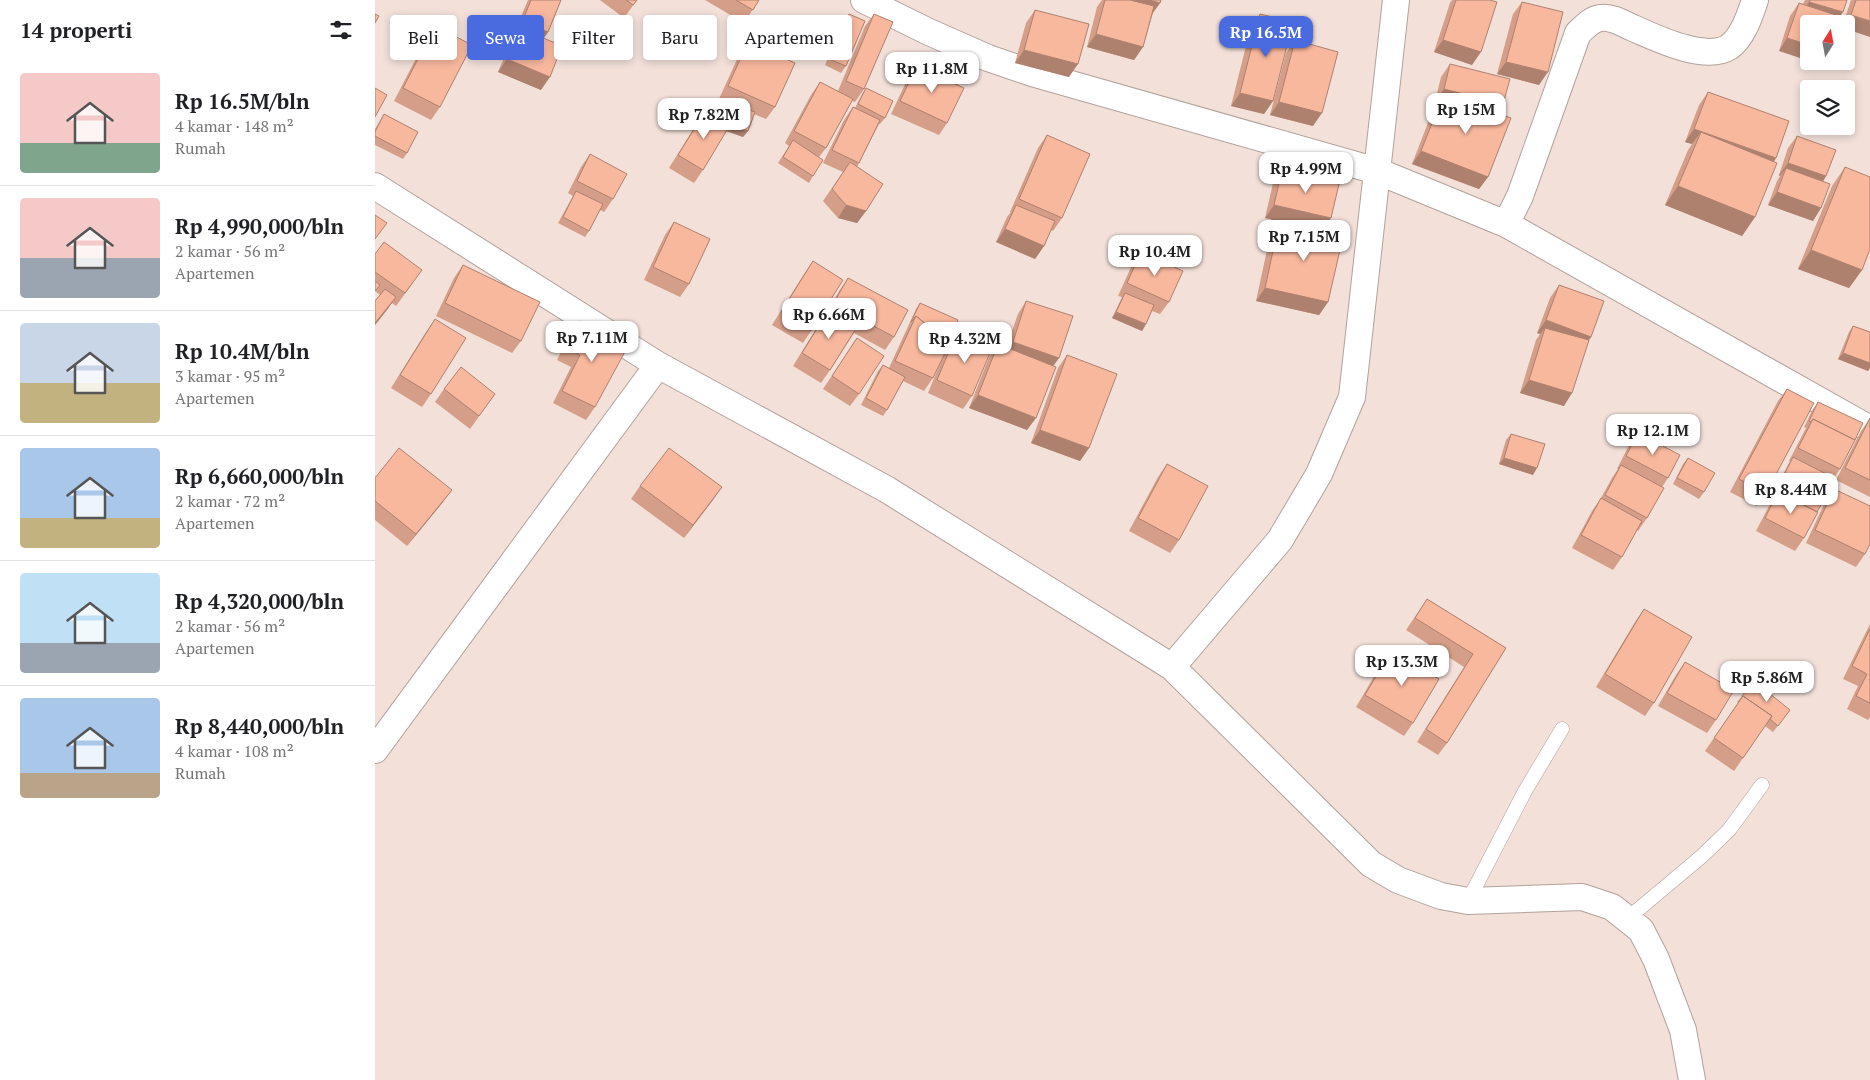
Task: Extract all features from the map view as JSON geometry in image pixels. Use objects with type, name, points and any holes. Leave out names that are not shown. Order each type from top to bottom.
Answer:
[{"type":"street","points":[[864,0],[988,58],[1032,73],[1377,171],[1506,224],[1870,429]]},
{"type":"street","points":[[1172,667],[1280,540],[1319,474],[1352,397],[1396,0]]},
{"type":"street","points":[[1506,224],[1520,196],[1578,32],[1589,23],[1601,17],[1615,20],[1693,52],[1718,51],[1729,47],[1740,36],[1755,0]]},
{"type":"street","points":[[375,186],[658,365],[886,489],[1172,667],[1371,864],[1398,880],[1441,896],[1468,901],[1582,897],[1612,907],[1641,930],[1656,958],[1683,1030],[1692,1080]]},
{"type":"street","points":[[375,750],[658,365]]},
{"type":"lane","points":[[1468,901],[1525,791],[1562,729]]},
{"type":"lane","points":[[1627,919],[1702,856],[1729,830],[1762,785]]},
{"type":"building","points":[[531,0],[561,0],[548,32],[544,30],[544,15],[525,15]]},
{"type":"building","points":[[626,0],[637,0],[633,5]]},
{"type":"building","points":[[736,0],[759,0],[753,10]]},
{"type":"building","points":[[1105,0],[1130,0],[1154,6],[1143,47],[1096,34]]},
{"type":"building","points":[[1149,0],[1161,0],[1160,3]]},
{"type":"building","points":[[1456,0],[1490,0],[1497,2],[1481,52],[1443,40]]},
{"type":"building","points":[[1810,0],[1847,0],[1843,12],[1809,2]]},
{"type":"building","points":[[1856,0],[1870,0],[1870,21],[1851,15]]},
{"type":"building","points":[[1522,2],[1563,12],[1548,72],[1506,62]]},
{"type":"building","points":[[1799,3],[1836,15],[1800,15],[1800,42],[1787,38]]},
{"type":"building","points":[[1035,10],[1089,24],[1078,64],[1024,50]]},
{"type":"building","points":[[375,14],[379,16],[375,23]]},
{"type":"building","points":[[874,14],[893,22],[864,89],[846,81]]},
{"type":"building","points":[[1260,14],[1293,22],[1273,101],[1240,93]]},
{"type":"building","points":[[852,15],[865,21],[852,52]]},
{"type":"building","points":[[457,37],[467,42],[467,55],[440,107],[403,88],[417,60],[457,60]]},
{"type":"building","points":[[544,38],[554,43],[554,60],[557,60],[550,77],[509,60],[544,60]]},
{"type":"building","points":[[1295,40],[1338,52],[1322,113],[1279,102]]},
{"type":"building","points":[[740,60],[788,60],[795,63],[775,107],[728,86]]},
{"type":"building","points":[[831,60],[849,60],[846,66]]},
{"type":"building","points":[[1450,64],[1510,79],[1503,104],[1444,89]]},
{"type":"building","points":[[917,66],[964,88],[947,123],[900,101]]},
{"type":"building","points":[[820,82],[853,99],[826,148],[794,131]]},
{"type":"building","points":[[375,88],[387,95],[375,117]]},
{"type":"building","points":[[866,88],[893,101],[885,118],[858,104]]},
{"type":"building","points":[[1708,92],[1789,121],[1776,158],[1694,129]]},
{"type":"building","points":[[1444,93],[1511,118],[1488,177],[1421,151]]},
{"type":"building","points":[[721,100],[755,112],[748,131],[729,124],[716,116]]},
{"type":"building","points":[[853,107],[880,120],[859,163],[832,150]]},
{"type":"building","points":[[706,110],[730,125],[703,170],[678,155]]},
{"type":"building","points":[[384,114],[418,132],[407,153],[375,136],[375,132]]},
{"type":"building","points":[[1701,132],[1777,163],[1755,217],[1678,186]]},
{"type":"building","points":[[1047,135],[1090,154],[1062,218],[1019,199]]},
{"type":"building","points":[[1797,136],[1836,150],[1826,176],[1788,163]]},
{"type":"building","points":[[793,140],[823,160],[813,176],[783,157]]},
{"type":"building","points":[[590,154],[627,174],[613,199],[577,181]]},
{"type":"building","points":[[850,162],[883,184],[866,211],[846,205],[832,189]]},
{"type":"building","points":[[1845,167],[1870,177],[1870,249],[1862,270],[1811,250]]},
{"type":"building","points":[[1786,168],[1830,184],[1821,208],[1777,192]]},
{"type":"building","points":[[1282,170],[1339,184],[1331,218],[1274,205]]},
{"type":"building","points":[[576,191],[603,204],[589,231],[563,217]]},
{"type":"building","points":[[1016,205],[1055,221],[1044,246],[1005,229]]},
{"type":"building","points":[[375,215],[387,223],[375,239]]},
{"type":"building","points":[[674,222],[710,239],[689,284],[653,267]]},
{"type":"building","points":[[1279,223],[1343,237],[1328,302],[1265,288]]},
{"type":"building","points":[[384,242],[422,270],[405,293],[375,272],[375,254]]},
{"type":"building","points":[[1141,252],[1183,271],[1169,302],[1127,283]]},
{"type":"building","points":[[813,261],[843,280],[811,331],[781,312]]},
{"type":"building","points":[[463,265],[540,302],[521,341],[445,303]]},
{"type":"building","points":[[848,278],[908,310],[894,337],[833,304]]},
{"type":"building","points":[[375,281],[380,285],[375,291]]},
{"type":"building","points":[[1559,285],[1604,301],[1591,337],[1546,320]]},
{"type":"building","points":[[385,289],[396,297],[375,323],[375,301]]},
{"type":"building","points":[[1125,293],[1154,305],[1146,324],[1116,312]]},
{"type":"building","points":[[1026,301],[1073,316],[1059,358],[1013,342]]},
{"type":"building","points":[[920,303],[958,320],[952,333],[932,329],[916,316],[911,322]]},
{"type":"building","points":[[829,309],[857,327],[830,370],[802,353]]},
{"type":"building","points":[[916,316],[932,329],[954,334],[933,378],[895,361]]},
{"type":"building","points":[[435,319],[466,338],[431,394],[400,375]]},
{"type":"building","points":[[579,321],[628,346],[595,407],[562,391],[580,355],[565,348]]},
{"type":"building","points":[[1853,326],[1870,332],[1870,363],[1843,353]]},
{"type":"building","points":[[1545,328],[1589,340],[1572,393],[1529,380]]},
{"type":"building","points":[[957,332],[992,348],[972,396],[937,380]]},
{"type":"building","points":[[857,338],[884,356],[859,394],[832,376]]},
{"type":"building","points":[[998,344],[1056,367],[1036,418],[978,395]]},
{"type":"building","points":[[1067,355],[1117,374],[1089,448],[1040,430]]},
{"type":"building","points":[[883,365],[905,377],[887,410],[866,398]]},
{"type":"building","points":[[461,367],[495,394],[479,416],[444,389]]},
{"type":"building","points":[[1787,389],[1814,403],[1766,493],[1739,479]]},
{"type":"building","points":[[1818,402],[1863,423],[1855,440],[1813,419],[1811,422],[1809,421]]},
{"type":"building","points":[[1870,418],[1870,480],[1845,468]]},
{"type":"building","points":[[1813,419],[1855,440],[1840,469],[1798,448]]},
{"type":"building","points":[[1638,433],[1680,455],[1668,478],[1626,456]]},
{"type":"building","points":[[1511,434],[1545,444],[1537,468],[1504,458]]},
{"type":"building","points":[[399,448],[452,490],[416,534],[375,501],[375,478]]},
{"type":"building","points":[[669,448],[722,487],[693,525],[640,486]]},
{"type":"building","points":[[1793,457],[1836,479],[1825,500],[1783,477]]},
{"type":"building","points":[[1688,458],[1715,473],[1704,492],[1677,478]]},
{"type":"building","points":[[1167,464],[1208,486],[1179,540],[1138,518]]},
{"type":"building","points":[[1621,465],[1664,488],[1647,518],[1605,495]]},
{"type":"building","points":[[1782,482],[1822,503],[1817,512],[1778,492],[1774,498]]},
{"type":"building","points":[[1834,489],[1870,506],[1870,544],[1865,554],[1815,530]]},
{"type":"building","points":[[1778,492],[1818,512],[1804,538],[1765,518]]},
{"type":"building","points":[[1601,498],[1642,521],[1622,557],[1581,535]]},
{"type":"building","points":[[1427,599],[1506,648],[1447,743],[1426,729],[1473,654],[1415,618]]},
{"type":"building","points":[[1644,609],[1692,637],[1654,703],[1605,674]]},
{"type":"building","points":[[1870,629],[1870,703],[1856,696],[1867,674],[1852,666]]},
{"type":"building","points":[[1391,650],[1439,679],[1413,723],[1365,695]]},
{"type":"building","points":[[1685,662],[1734,690],[1716,720],[1667,693]]},
{"type":"building","points":[[1754,681],[1790,710],[1778,726],[1770,719],[1772,716],[1742,696]]},
{"type":"building","points":[[1743,696],[1772,716],[1743,758],[1714,738]]}]
